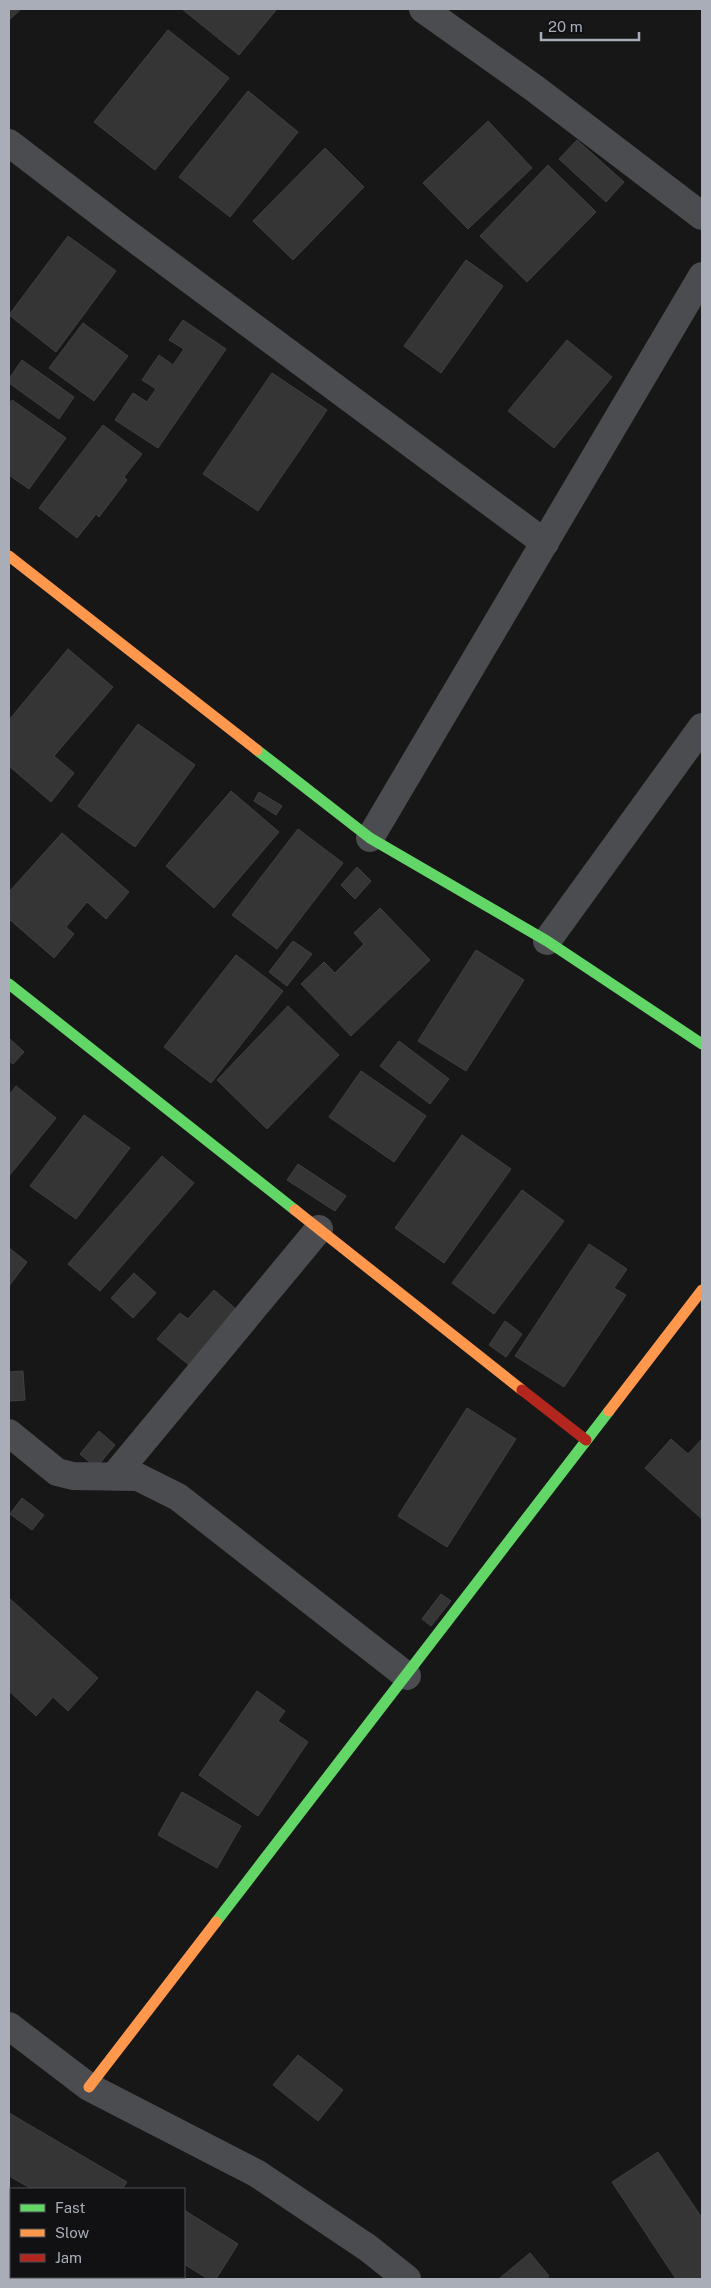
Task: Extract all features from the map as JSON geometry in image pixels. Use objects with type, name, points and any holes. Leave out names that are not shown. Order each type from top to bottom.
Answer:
[{"type":"street","points":[[422,9],[534,88],[702,216]]},
{"type":"street","points":[[9,143],[128,234],[545,542]]},
{"type":"street","points":[[370,838],[702,276]]},
{"type":"street","points":[[9,556],[370,838],[547,941],[702,1044]]},
{"type":"street","points":[[547,941],[702,727]]},
{"type":"street","points":[[9,984],[586,1440]]},
{"type":"street","points":[[114,1475],[319,1229]]},
{"type":"street","points":[[89,2087],[702,1290]]},
{"type":"street","points":[[9,1433],[57,1472],[73,1476],[114,1475],[138,1477],[178,1497],[407,1676]]},
{"type":"street","points":[[9,2026],[89,2087],[256,2173],[368,2248],[407,2279]]},
{"type":"building","points":[[9,9],[21,9],[9,20]]},
{"type":"building","points":[[182,9],[277,9],[239,55]]},
{"type":"building","points":[[168,30],[229,78],[155,170],[94,122]]},
{"type":"building","points":[[248,91],[298,132],[230,217],[179,177]]},
{"type":"building","points":[[488,121],[532,168],[468,229],[423,183]]},
{"type":"building","points":[[577,140],[624,182],[606,202],[559,159]]},
{"type":"building","points":[[325,148],[364,187],[293,260],[253,221]]},
{"type":"building","points":[[548,165],[596,212],[527,282],[480,236]]},
{"type":"building","points":[[68,236],[116,271],[56,352],[9,315]]},
{"type":"building","points":[[466,260],[503,286],[441,373],[404,346]]},
{"type":"building","points":[[183,320],[226,349],[158,448],[115,420],[133,393],[147,402],[156,389],[142,380],[159,355],[173,365],[184,349],[169,340]]},
{"type":"building","points":[[83,323],[128,356],[94,401],[49,368]]},
{"type":"building","points":[[567,340],[612,377],[554,448],[508,411]]},
{"type":"building","points":[[22,360],[74,397],[59,419],[9,383],[9,379]]},
{"type":"building","points":[[272,373],[327,410],[258,511],[203,474]]},
{"type":"building","points":[[12,400],[66,438],[29,489],[9,475],[9,404]]},
{"type":"building","points":[[103,425],[142,454],[124,477],[127,480],[99,517],[96,514],[77,538],[39,508]]},
{"type":"building","points":[[68,649],[113,687],[54,756],[74,773],[51,802],[9,766],[9,720]]},
{"type":"building","points":[[138,724],[195,765],[135,847],[78,806]]},
{"type":"building","points":[[231,791],[279,832],[214,908],[166,866]]},
{"type":"building","points":[[259,792],[282,806],[276,815],[254,801]]},
{"type":"building","points":[[298,829],[343,863],[277,949],[232,915]]},
{"type":"building","points":[[62,833],[129,892],[106,919],[87,902],[66,927],[74,934],[54,958],[9,919],[9,892]]},
{"type":"building","points":[[357,867],[371,881],[355,899],[341,885]]},
{"type":"building","points":[[380,908],[430,960],[351,1036],[301,984],[324,962],[335,973],[364,944],[354,933]]},
{"type":"building","points":[[293,941],[312,954],[287,986],[269,972]]},
{"type":"building","points":[[476,950],[524,980],[466,1071],[418,1041]]},
{"type":"building","points":[[236,955],[283,991],[211,1083],[164,1047]]},
{"type":"building","points":[[288,1006],[339,1055],[267,1129],[217,1080]]},
{"type":"building","points":[[9,1038],[24,1052],[13,1064],[9,1061]]},
{"type":"building","points":[[399,1041],[449,1079],[430,1104],[380,1066]]},
{"type":"building","points":[[361,1071],[426,1116],[394,1162],[329,1117]]},
{"type":"building","points":[[16,1086],[56,1118],[9,1176],[9,1095]]},
{"type":"building","points":[[84,1115],[130,1148],[76,1219],[30,1186]]},
{"type":"building","points":[[462,1135],[511,1169],[444,1263],[395,1228]]},
{"type":"building","points":[[162,1156],[194,1183],[100,1291],[68,1264]]},
{"type":"building","points":[[298,1164],[346,1196],[335,1211],[287,1180]]},
{"type":"building","points":[[522,1190],[564,1221],[494,1314],[452,1283]]},
{"type":"building","points":[[589,1244],[627,1269],[614,1288],[626,1295],[564,1387],[515,1356]]},
{"type":"building","points":[[9,1248],[27,1262],[9,1286]]},
{"type":"building","points":[[134,1273],[156,1293],[133,1318],[111,1298]]},
{"type":"building","points":[[214,1290],[237,1310],[189,1365],[157,1339],[180,1313],[188,1319]]},
{"type":"building","points":[[505,1321],[522,1334],[506,1357],[489,1345]]},
{"type":"building","points":[[23,1371],[25,1400],[9,1401],[9,1372]]},
{"type":"building","points":[[467,1408],[516,1439],[447,1547],[398,1516]]},
{"type":"building","points":[[99,1431],[115,1445],[96,1468],[80,1454]]},
{"type":"building","points":[[671,1439],[688,1454],[702,1439],[702,1519],[645,1468]]},
{"type":"building","points":[[22,1498],[44,1515],[32,1530],[10,1514]]},
{"type":"building","points":[[441,1594],[451,1601],[431,1626],[422,1619]]},
{"type":"building","points":[[9,1598],[98,1678],[68,1711],[53,1697],[36,1716],[9,1691]]},
{"type":"building","points":[[257,1691],[285,1711],[278,1721],[308,1742],[258,1816],[199,1775]]},
{"type":"building","points":[[182,1792],[241,1826],[217,1868],[158,1835]]},
{"type":"building","points":[[298,2055],[343,2090],[318,2121],[273,2085]]},
{"type":"building","points":[[9,2113],[127,2182],[123,2188],[30,2188],[9,2176]]},
{"type":"building","points":[[658,2152],[702,2218],[702,2279],[676,2279],[612,2182]]},
{"type":"building","points":[[185,2211],[238,2244],[216,2279],[208,2279],[185,2265]]},
{"type":"building","points":[[530,2253],[549,2276],[546,2279],[500,2278]]},
{"type":"traffic: fast","points":[[257,750],[370,838],[547,941],[702,1044]]},
{"type":"traffic: fast","points":[[9,984],[295,1210]]},
{"type":"traffic: fast","points":[[216,1922],[609,1411]]},
{"type":"traffic: slow","points":[[9,556],[257,750]]},
{"type":"traffic: slow","points":[[295,1210],[522,1390]]},
{"type":"traffic: slow","points":[[609,1411],[702,1290]]},
{"type":"traffic: slow","points":[[89,2087],[216,1922]]},
{"type":"traffic: jam","points":[[522,1390],[586,1440]]}]
